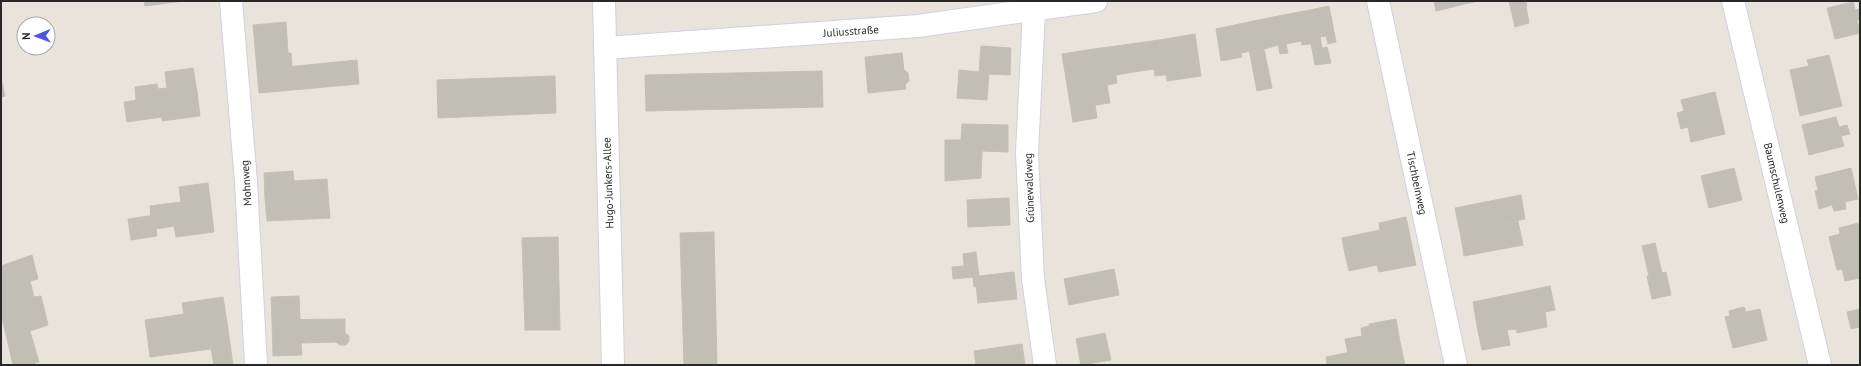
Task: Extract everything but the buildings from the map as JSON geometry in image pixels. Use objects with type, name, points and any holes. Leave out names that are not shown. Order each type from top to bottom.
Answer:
[{"type":"street","name":"Mohnweg","points":[[231,1],[246,182],[256,365]]},
{"type":"street","name":"Hugo-Junkers-Allee","points":[[604,1],[613,365]]},
{"type":"street","name":"Tischbeinweg","points":[[1378,1],[1456,365]]},
{"type":"street","name":"Baumschulenweg","points":[[1733,1],[1820,365]]},
{"type":"street","name":"Juliusstraße","points":[[605,48],[918,26],[1088,2]]},
{"type":"street","name":"Grünewaldweg","points":[[1034,10],[1027,153],[1033,279],[1045,365]]}]
